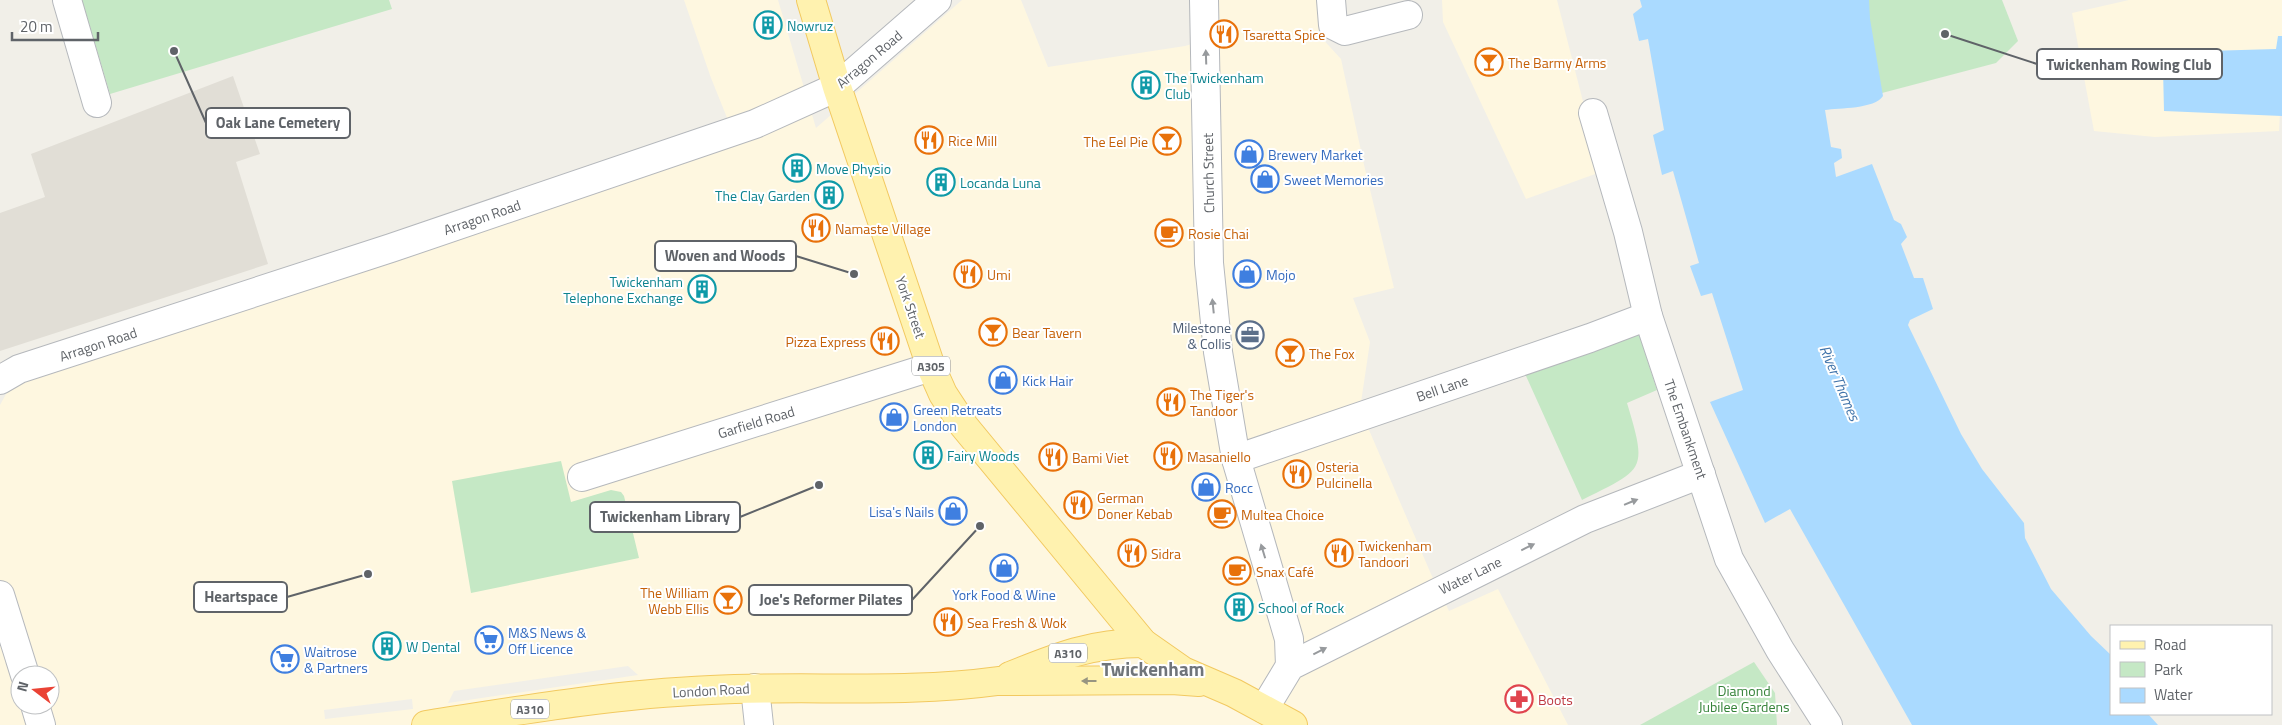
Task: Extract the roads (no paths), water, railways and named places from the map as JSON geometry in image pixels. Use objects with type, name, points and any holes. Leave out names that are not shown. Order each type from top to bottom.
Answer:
[{"type":"main road","name":"York Street","points":[[812,0],[837,87],[931,367],[944,394],[964,426],[1143,643]]},
{"type":"main road","name":"London Road","points":[[998,680],[1069,652],[1109,644],[1143,643],[1166,660],[1208,683],[1234,693],[1269,717],[1293,725]]},
{"type":"main road","name":"London Road","points":[[426,725],[634,694],[755,688],[881,690],[971,684],[998,680],[1172,680],[1208,683]]},
{"type":"street","points":[[67,0],[97,103]]},
{"type":"street","name":"Arragon Road","points":[[0,380],[19,368],[391,248],[755,124],[837,87],[936,0]]},
{"type":"street","name":"Church Street","points":[[1204,0],[1209,263],[1218,352],[1236,458],[1289,639],[1290,666]]},
{"type":"street","points":[[1331,0],[1334,25],[1345,31],[1408,15]]},
{"type":"street","name":"The Embankment","points":[[1593,113],[1628,232],[1648,316],[1729,559],[1780,650],[1828,725]]},
{"type":"street","name":"Bell Lane","points":[[1236,458],[1648,316]]},
{"type":"street","name":"Garfield Road","points":[[582,477],[931,367]]},
{"type":"street","name":"Water Lane","points":[[1290,666],[1585,519],[1701,474]]},
{"type":"street","points":[[0,595],[22,665]]},
{"type":"street","points":[[1269,717],[1290,666]]},
{"type":"street","points":[[755,688],[759,725]]},
{"type":"water","name":"River Thames","points":[[1640,0],[1869,0],[1870,19],[1883,96],[1879,100],[1865,106],[1825,110],[1831,147],[1841,149],[1842,158],[1834,163],[1836,177],[1872,164],[1894,220],[1901,224],[1907,237],[1901,244],[1914,278],[1923,278],[1933,309],[1910,320],[1908,325],[1961,434],[1982,469],[2024,523],[2025,538],[2051,589],[2091,636],[2110,654],[2110,715],[2149,715],[2158,725],[1912,725],[1790,509],[1765,523],[1710,402],[1743,390],[1712,293],[1701,296],[1690,266],[1699,263],[1673,171],[1662,175],[1653,135],[1664,130],[1648,39],[1639,41],[1633,14],[1642,7]]},
{"type":"water","points":[[2278,36],[2282,36],[2282,116],[2164,111],[2163,69],[2172,67],[2172,52],[2276,49]]},
{"type":"place","name":"Nowruz","points":[[768,25]]},
{"type":"place","name":"Tsaretta Spice","points":[[1224,34]]},
{"type":"place","name":"Twickenham Rowing Club","points":[[1945,34]]},
{"type":"place","name":"Oak Lane Cemetery","points":[[174,51]]},
{"type":"place","name":"The Barmy Arms","points":[[1489,62]]},
{"type":"place","name":"The Twickenham Club","points":[[1146,85]]},
{"type":"place","name":"Rice Mill","points":[[929,140]]},
{"type":"place","name":"The Eel Pie","points":[[1167,141]]},
{"type":"place","name":"Brewery Market","points":[[1249,154]]},
{"type":"place","name":"Move Physio","points":[[797,168]]},
{"type":"place","name":"Sweet Memories","points":[[1265,179]]},
{"type":"place","name":"Locanda Luna","points":[[941,182]]},
{"type":"place","name":"The Clay Garden","points":[[829,195]]},
{"type":"place","name":"Namaste Village","points":[[816,228]]},
{"type":"place","name":"Rosie Chai","points":[[1169,233]]},
{"type":"place","name":"Woven and Woods","points":[[854,274]]},
{"type":"place","name":"Umi","points":[[968,274]]},
{"type":"place","name":"Mojo","points":[[1247,274]]},
{"type":"place","name":"Twickenham Telephone Exchange","points":[[702,289]]},
{"type":"place","name":"Bear Tavern","points":[[993,332]]},
{"type":"place","name":"Milestone & Collis","points":[[1250,335]]},
{"type":"place","name":"Pizza Express","points":[[885,341]]},
{"type":"place","name":"The Fox","points":[[1290,353]]},
{"type":"place","name":"Kick Hair","points":[[1003,380]]},
{"type":"place","name":"The Tiger's Tandoor","points":[[1171,402]]},
{"type":"place","name":"Green Retreats London","points":[[894,417]]},
{"type":"place","name":"Fairy Woods","points":[[928,455]]},
{"type":"place","name":"Masaniello","points":[[1168,456]]},
{"type":"place","name":"Bami Viet","points":[[1053,457]]},
{"type":"place","name":"Osteria Pulcinella","points":[[1297,474]]},
{"type":"place","name":"Twickenham Library","points":[[819,485]]},
{"type":"place","name":"Rocc","points":[[1206,487]]},
{"type":"place","name":"German Doner Kebab","points":[[1078,505]]},
{"type":"place","name":"Lisa's Nails","points":[[953,511]]},
{"type":"place","name":"Multea Choice","points":[[1222,514]]},
{"type":"place","name":"Joe's Reformer Pilates","points":[[980,526]]},
{"type":"place","name":"Sidra","points":[[1132,553]]},
{"type":"place","name":"Twickenham Tandoori","points":[[1339,553]]},
{"type":"place","name":"York Food & Wine","points":[[1004,568]]},
{"type":"place","name":"Snax Café","points":[[1237,571]]},
{"type":"place","name":"Heartspace","points":[[368,574]]},
{"type":"place","name":"The William Webb Ellis","points":[[728,600]]},
{"type":"place","name":"School of Rock","points":[[1239,607]]},
{"type":"place","name":"Sea Fresh & Wok","points":[[948,622]]},
{"type":"place","name":"M&S News & Off Licence","points":[[489,640]]},
{"type":"place","name":"W Dental","points":[[387,646]]},
{"type":"place","name":"Waitrose & Partners","points":[[285,659]]},
{"type":"place","name":"Boots","points":[[1519,699]]},
{"type":"district","name":"Twickenham","points":[[1153,668]]},
{"type":"park label","name":"Diamond Jubilee Gardens","points":[[1744,698]]}]
